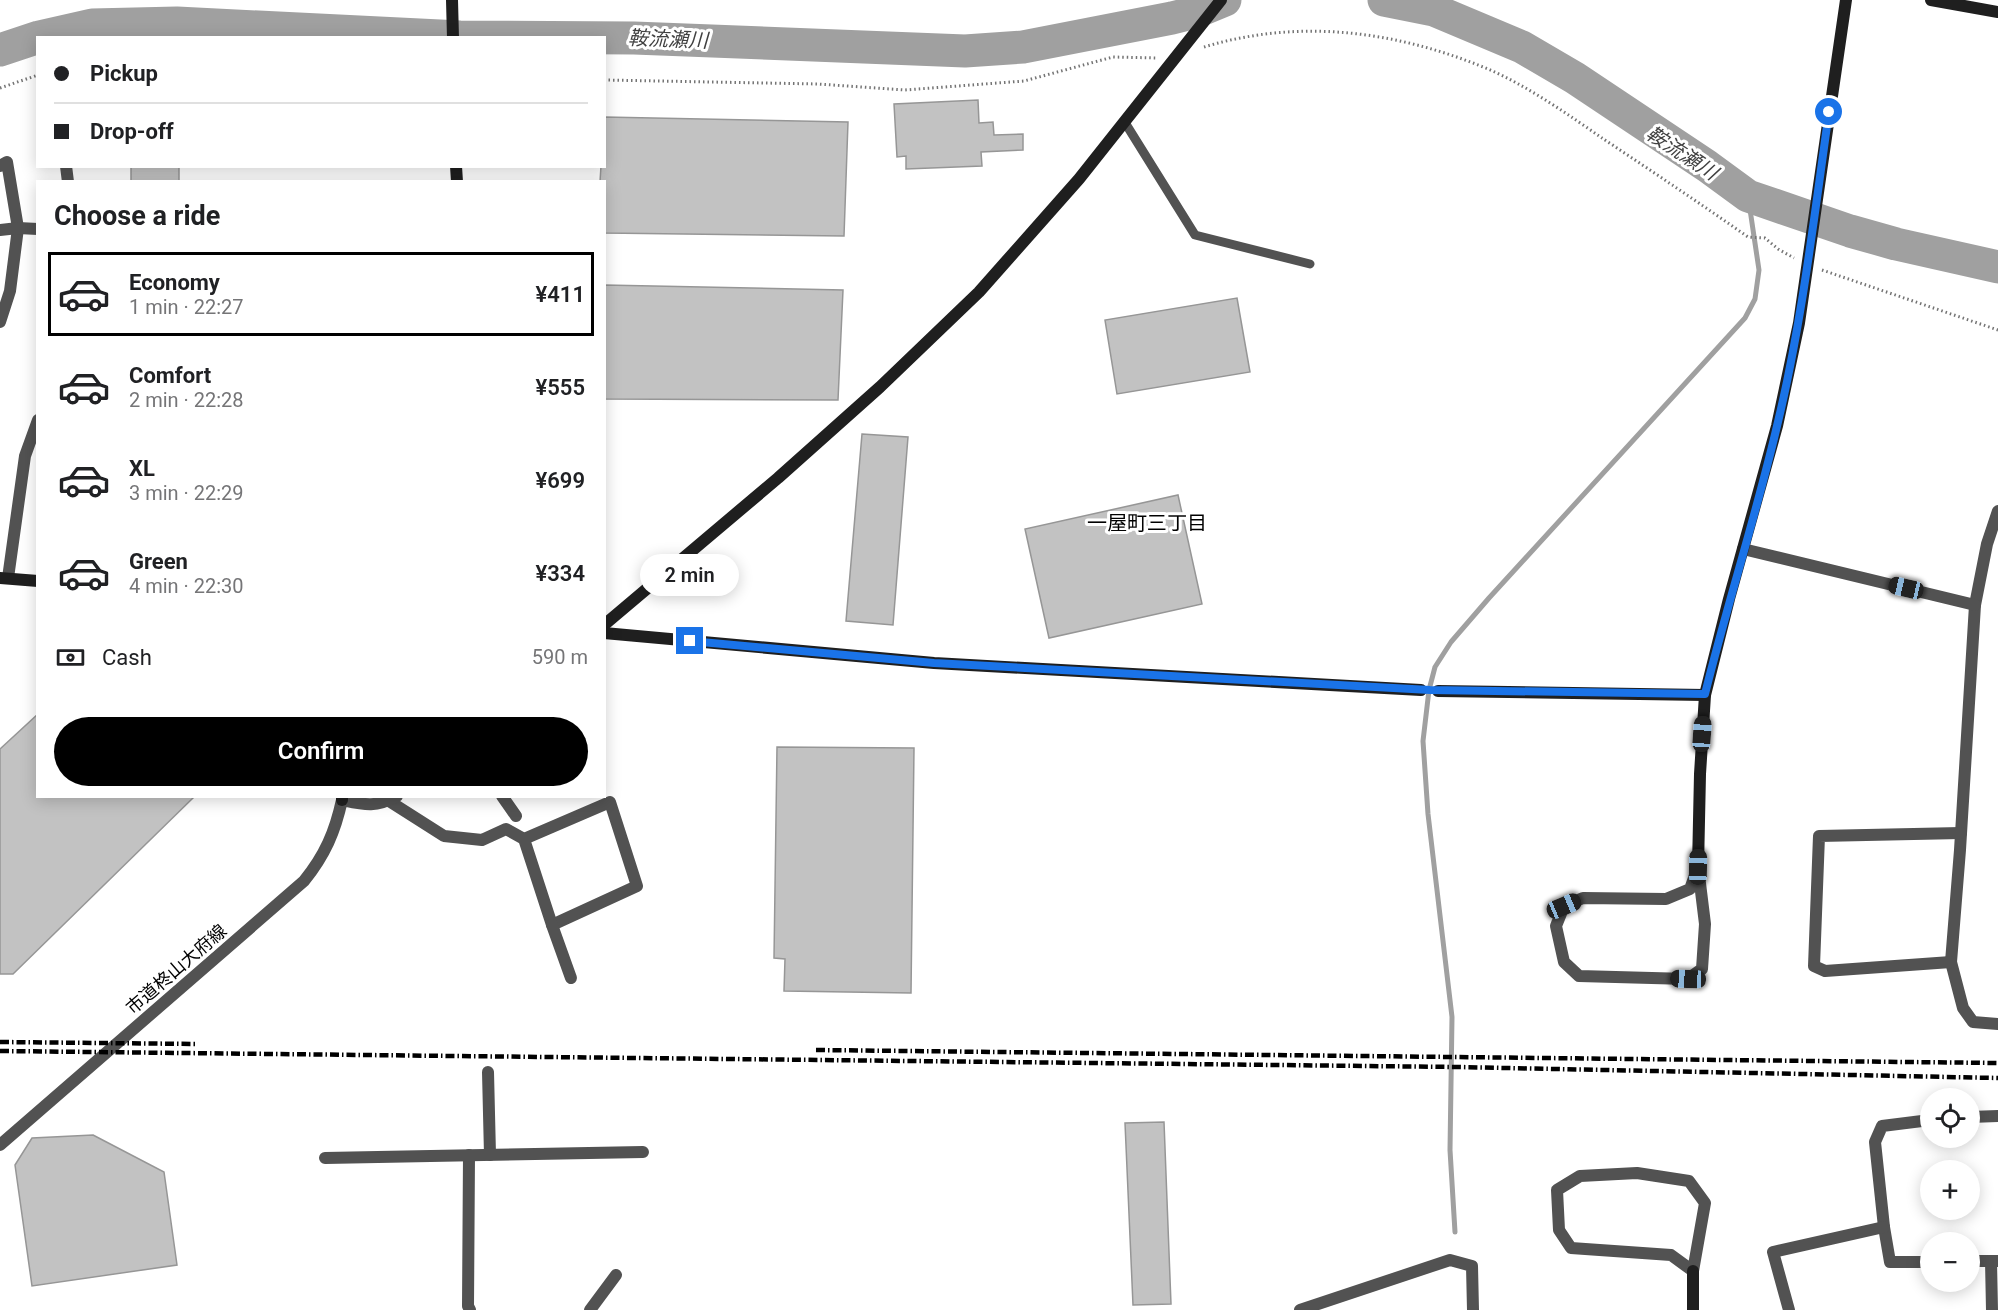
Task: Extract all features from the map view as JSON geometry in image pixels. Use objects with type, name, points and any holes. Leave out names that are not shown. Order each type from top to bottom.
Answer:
[{"type":"street","points":[[452,0],[453,36]]},
{"type":"street","points":[[606,623],[778,478],[880,387],[971,300],[1079,179],[1221,0]]},
{"type":"street","points":[[1698,867],[1690,889],[1666,899],[1583,898],[1564,906],[1556,926],[1564,962],[1579,976],[1688,979],[1702,969],[1705,924],[1698,867],[1705,694],[1777,426],[1798,323],[1846,0]]},
{"type":"street","points":[[1931,0],[1948,1],[1998,12]]},
{"type":"street","points":[[0,166],[7,162],[18,228],[10,291],[0,322]]},
{"type":"street","points":[[0,230],[36,229]]},
{"type":"street","points":[[36,426],[25,456],[4,578],[36,581]]},
{"type":"street","points":[[1998,511],[1993,544],[1975,605],[1951,962],[1963,1008],[1973,1022],[1998,1024]]},
{"type":"street","points":[[1743,549],[1975,605]]},
{"type":"street","points":[[606,633],[934,663],[1438,691],[1705,694]]},
{"type":"street","points":[[342,798],[370,806],[393,799],[444,836],[482,840],[506,829],[524,839],[571,978]]},
{"type":"street","name":"市道柊山大府線","points":[[0,1146],[304,881],[321,860],[342,798]]},
{"type":"street","points":[[503,798],[516,816]]},
{"type":"street","points":[[524,839],[610,802],[637,886],[552,925]]},
{"type":"street","points":[[1951,962],[1825,971],[1814,966],[1819,836],[1961,833]]},
{"type":"street","points":[[488,1071],[490,1155]]},
{"type":"street","points":[[1980,1117],[1998,1116]]},
{"type":"street","points":[[1920,1121],[1882,1126],[1875,1142],[1890,1262],[1920,1262]]},
{"type":"street","points":[[325,1158],[643,1152]]},
{"type":"street","points":[[469,1155],[468,1306],[470,1310]]},
{"type":"street","points":[[1693,1270],[1671,1255],[1570,1248],[1560,1230],[1557,1190],[1580,1176],[1637,1173],[1689,1181],[1705,1203],[1693,1270],[1693,1310]]},
{"type":"street","points":[[1789,1310],[1773,1252],[1884,1227]]},
{"type":"street","points":[[1300,1310],[1450,1260],[1472,1266],[1473,1310]]},
{"type":"street","points":[[1992,1310],[1994,1261]]},
{"type":"street","points":[[590,1310],[616,1275]]},
{"type":"lane","points":[[1124,121],[1195,235],[1310,264]]},
{"type":"path","points":[[606,80],[818,84],[905,90],[1024,81],[1113,57],[1175,56],[1227,40],[1283,31],[1354,32],[1417,45],[1489,69],[1557,107],[1748,237],[1765,238],[1778,249],[1808,262],[1998,330]]},
{"type":"path","points":[[0,88],[36,76]]},
{"type":"building","points":[[978,100],[979,123],[993,122],[994,135],[1023,134],[1023,150],[981,152],[982,166],[906,169],[906,156],[897,157],[894,104]]},
{"type":"building","points":[[606,117],[848,122],[844,236],[606,233],[606,180],[600,180],[601,168],[606,168]]},
{"type":"building","points":[[131,168],[179,168],[179,180],[131,180]]},
{"type":"building","points":[[606,285],[843,290],[838,400],[606,399]]},
{"type":"building","points":[[1237,298],[1250,372],[1117,394],[1105,320]]},
{"type":"building","points":[[862,434],[908,437],[893,625],[846,621]]},
{"type":"building","points":[[1178,495],[1202,604],[1049,638],[1025,529]]},
{"type":"building","points":[[36,716],[36,798],[193,798],[13,974],[0,974],[0,749]]},
{"type":"building","points":[[777,747],[914,748],[911,993],[784,991],[785,959],[774,958]]},
{"type":"building","points":[[1164,1122],[1171,1304],[1133,1305],[1125,1123]]},
{"type":"building","points":[[93,1135],[164,1172],[177,1265],[32,1286],[15,1165],[32,1138]]},
{"type":"waterway","name":"鞍流瀬川","points":[[606,38],[965,51],[1023,47],[1172,18],[1196,12],[1225,0]]},
{"type":"waterway","name":"鞍流瀬川","points":[[1384,0],[1434,10],[1522,47],[1575,78],[1748,196],[1850,231],[1998,267]]},
{"type":"waterway","name":"鞍流瀬川","points":[[43,36],[92,25],[177,23],[440,36]]},
{"type":"waterway","name":"鞍流瀬川","points":[[0,50],[36,38]]},
{"type":"waterway","points":[[1455,1232],[1450,1150],[1452,1017],[1428,814],[1423,741],[1429,690],[1435,667],[1451,642],[1489,598],[1745,318],[1755,299],[1759,270],[1748,196]]},
{"type":"railway","points":[[0,1042],[198,1044]]},
{"type":"railway","points":[[816,1050],[1998,1063]]},
{"type":"railway","points":[[0,1051],[1458,1067],[1998,1078]]},
{"type":"district","name":"一屋町三丁目","points":[[1147,523]]},
{"type":"route","points":[[690,641],[934,663],[1430,690],[1705,694],[1777,426],[1808,265],[1829,112]]}]
